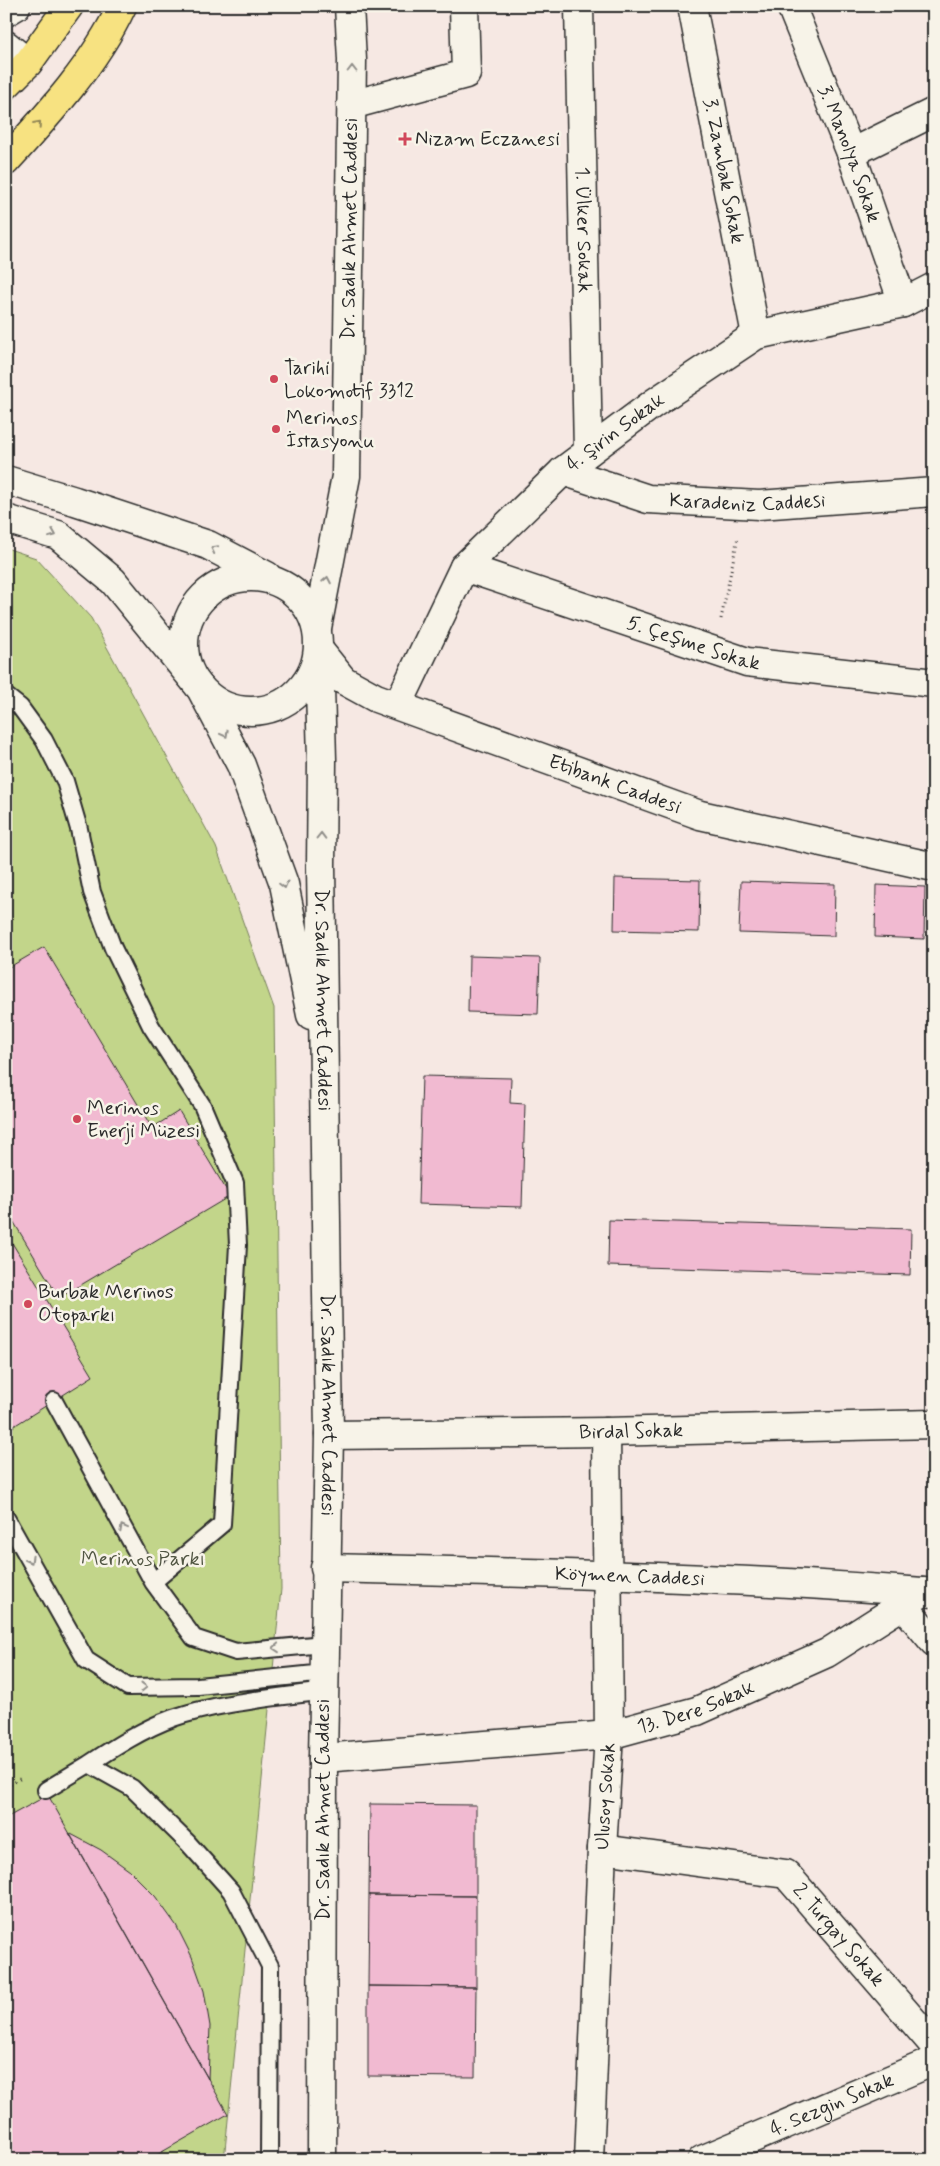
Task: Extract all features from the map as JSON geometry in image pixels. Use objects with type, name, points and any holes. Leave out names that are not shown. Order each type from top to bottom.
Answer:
[{"type":"main road","points":[[6,85],[28,63],[70,6]]},
{"type":"main road","points":[[6,161],[71,86],[111,30],[122,6]]},
{"type":"street","points":[[6,12],[16,6]]},
{"type":"street","name":"Dr. Sadık Ahmet Caddesi","points":[[322,2160],[324,1644],[329,1434],[321,866],[322,760],[318,639],[346,476],[352,105],[349,6]]},
{"type":"street","points":[[352,105],[466,74],[464,6]]},
{"type":"street","name":"1. Ülker Sokak","points":[[579,6],[588,452]]},
{"type":"street","name":"3. Zambak Sokak","points":[[692,6],[756,335]]},
{"type":"street","name":"3. Manolya Sokak","points":[[791,6],[851,153],[903,303]]},
{"type":"street","points":[[6,45],[28,63]]},
{"type":"street","points":[[851,153],[934,112]]},
{"type":"street","name":"4. Şirin Sokak","points":[[398,705],[464,567],[563,471],[654,403],[756,335],[903,303],[934,287]]},
{"type":"street","name":"Karadeniz Caddesi","points":[[563,471],[648,499],[760,505],[934,492]]},
{"type":"street","points":[[6,480],[208,545],[293,590],[308,607],[318,639],[313,672],[300,691],[282,705],[261,711],[239,711],[218,703],[201,689],[113,581],[58,535],[6,519]]},
{"type":"street","name":"5. Çeşme Sokak","points":[[464,567],[747,662],[934,683]]},
{"type":"street","points":[[273,580],[251,576],[229,579],[209,590],[194,606],[185,627],[184,649],[189,670],[241,765],[284,884],[324,1078]]},
{"type":"street","name":"Etibank Caddesi","points":[[318,639],[343,680],[376,698],[700,815],[934,866]]},
{"type":"street","name":"Birdal Sokak","points":[[329,1434],[606,1432],[934,1424]]},
{"type":"street","name":"Ulusoy Sokak","points":[[589,2160],[602,1849],[609,1735],[606,1432]]},
{"type":"street","name":"Köymen Caddesi","points":[[325,1568],[607,1576],[884,1588],[920,1596]]},
{"type":"street","points":[[920,1596],[934,1642]]},
{"type":"street","name":"13. Dere Sokak","points":[[323,1758],[609,1735],[697,1710],[819,1657],[920,1596]]},
{"type":"street","name":"2. Turgay Sokak","points":[[602,1849],[786,1874],[934,2046]]},
{"type":"street","name":"4. Sezgin Sokak","points":[[702,2160],[934,2061]]},
{"type":"lane","points":[[6,696],[20,706],[44,740],[64,781],[80,829],[92,892],[113,948],[151,1026],[202,1105],[236,1183],[238,1245],[222,1524],[153,1582]]},
{"type":"lane","points":[[54,1401],[153,1582],[194,1638],[236,1652],[324,1644]]},
{"type":"lane","points":[[6,1518],[86,1660],[128,1687],[324,1682]]},
{"type":"lane","points":[[46,1790],[128,1739],[173,1718],[324,1682]]},
{"type":"lane","points":[[89,1764],[132,1788],[188,1843],[219,1877],[231,1891],[270,1966],[269,2160]]},
{"type":"path","points":[[714,650],[745,504]]},
{"type":"green space","name":"Merinos Parkı","points":[[6,548],[36,558],[91,618],[216,847],[274,1008],[281,1589],[224,2160],[6,2160]]},
{"type":"building","points":[[615,878],[700,880],[699,932],[614,930]]},
{"type":"building","points":[[741,881],[835,884],[834,936],[739,933]]},
{"type":"building","points":[[876,885],[925,887],[924,939],[875,937]]},
{"type":"building","name":"Merinos Enerji Müzesi","points":[[44,947],[152,1128],[179,1111],[230,1196],[59,1298],[6,1209],[6,969]]},
{"type":"building","points":[[469,956],[540,958],[538,1014],[468,1012]]},
{"type":"building","points":[[422,1076],[511,1078],[510,1103],[525,1104],[522,1207],[418,1204]]},
{"type":"building","points":[[609,1220],[911,1229],[910,1275],[608,1266]]},
{"type":"building","name":"Burbak Merinos Otoparkı","points":[[6,1233],[93,1376],[6,1431]]},
{"type":"building","points":[[48,1795],[228,2114],[148,2160],[6,2160],[6,1818]]},
{"type":"building","points":[[370,1804],[476,1805],[476,1896],[369,1895]]},
{"type":"building","points":[[69,1833],[101,1850],[130,1871],[155,1896],[176,1925],[192,1957],[204,1991],[210,2026],[208,2079]]},
{"type":"building","points":[[369,1895],[476,1896],[476,1987],[368,1986]]},
{"type":"building","points":[[368,1986],[476,1987],[475,2077],[368,2076]]},
{"type":"place","name":"Nizam Eczanesi","points":[[405,139]]},
{"type":"place","name":"Tarihi Lokomotif 3312","points":[[274,379]]},
{"type":"place","name":"Merinos İstasyonu","points":[[276,429]]},
{"type":"place","name":"Merinos Enerji Müzesi","points":[[77,1119]]},
{"type":"place","name":"Burbak Merinos Otoparkı","points":[[28,1304]]}]
